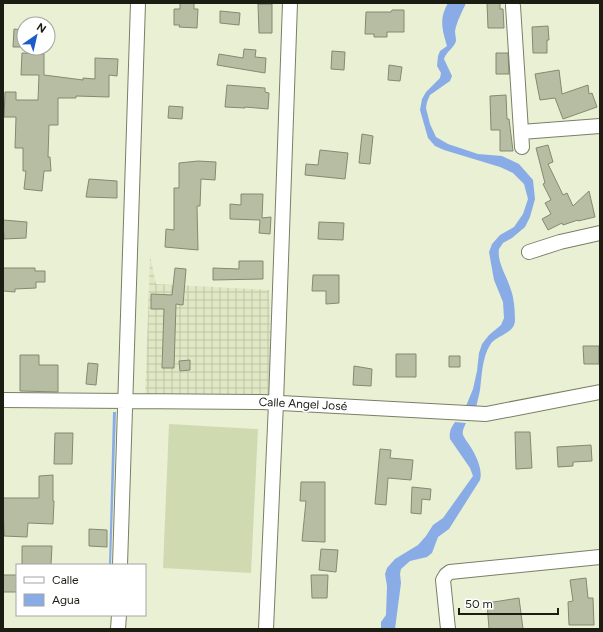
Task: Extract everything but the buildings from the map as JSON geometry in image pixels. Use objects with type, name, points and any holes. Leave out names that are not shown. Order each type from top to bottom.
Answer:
[{"type":"street","points":[[120,564],[138,3]]},
{"type":"street","points":[[266,629],[276,403],[290,3]]},
{"type":"street","points":[[513,6],[522,147]]},
{"type":"street","points":[[521,132],[600,126]]},
{"type":"street","points":[[528,252],[560,242],[600,233]]},
{"type":"street","name":"Calle Angel José","points":[[3,400],[276,403],[486,414],[600,392]]},
{"type":"street","points":[[448,629],[443,580],[446,574],[450,572],[600,561]]},
{"type":"street","points":[[118,629],[119,616]]},
{"type":"shaded area","points":[[150,256],[156,284],[269,290],[273,394],[145,400]]},
{"type":"shaded area","points":[[169,424],[258,429],[251,573],[163,568]]},
{"type":"water","points":[[448,3],[466,3],[456,27],[456,41],[444,59],[452,76],[450,81],[430,95],[427,102],[426,108],[430,124],[436,137],[448,144],[478,154],[502,156],[519,164],[533,180],[535,199],[530,217],[525,227],[512,238],[503,243],[499,249],[499,259],[513,297],[515,320],[512,328],[496,339],[487,350],[476,408],[466,406],[473,389],[479,353],[482,344],[489,335],[501,325],[504,318],[503,302],[494,280],[489,252],[492,244],[500,235],[514,227],[523,214],[528,199],[524,184],[513,173],[500,167],[444,150],[435,146],[428,138],[420,110],[422,99],[426,92],[440,78],[441,73],[437,66],[438,56],[440,51],[447,46],[442,19]]},
{"type":"water","points":[[113,412],[116,412],[111,564],[109,564]]},
{"type":"water","points":[[455,422],[466,423],[463,430],[463,435],[477,458],[481,472],[480,480],[449,529],[438,537],[432,553],[427,557],[410,561],[401,569],[401,583],[395,629],[381,629],[381,622],[386,615],[387,586],[385,574],[387,568],[395,559],[418,545],[433,525],[443,518],[473,476],[470,468],[450,439],[451,430]]}]
